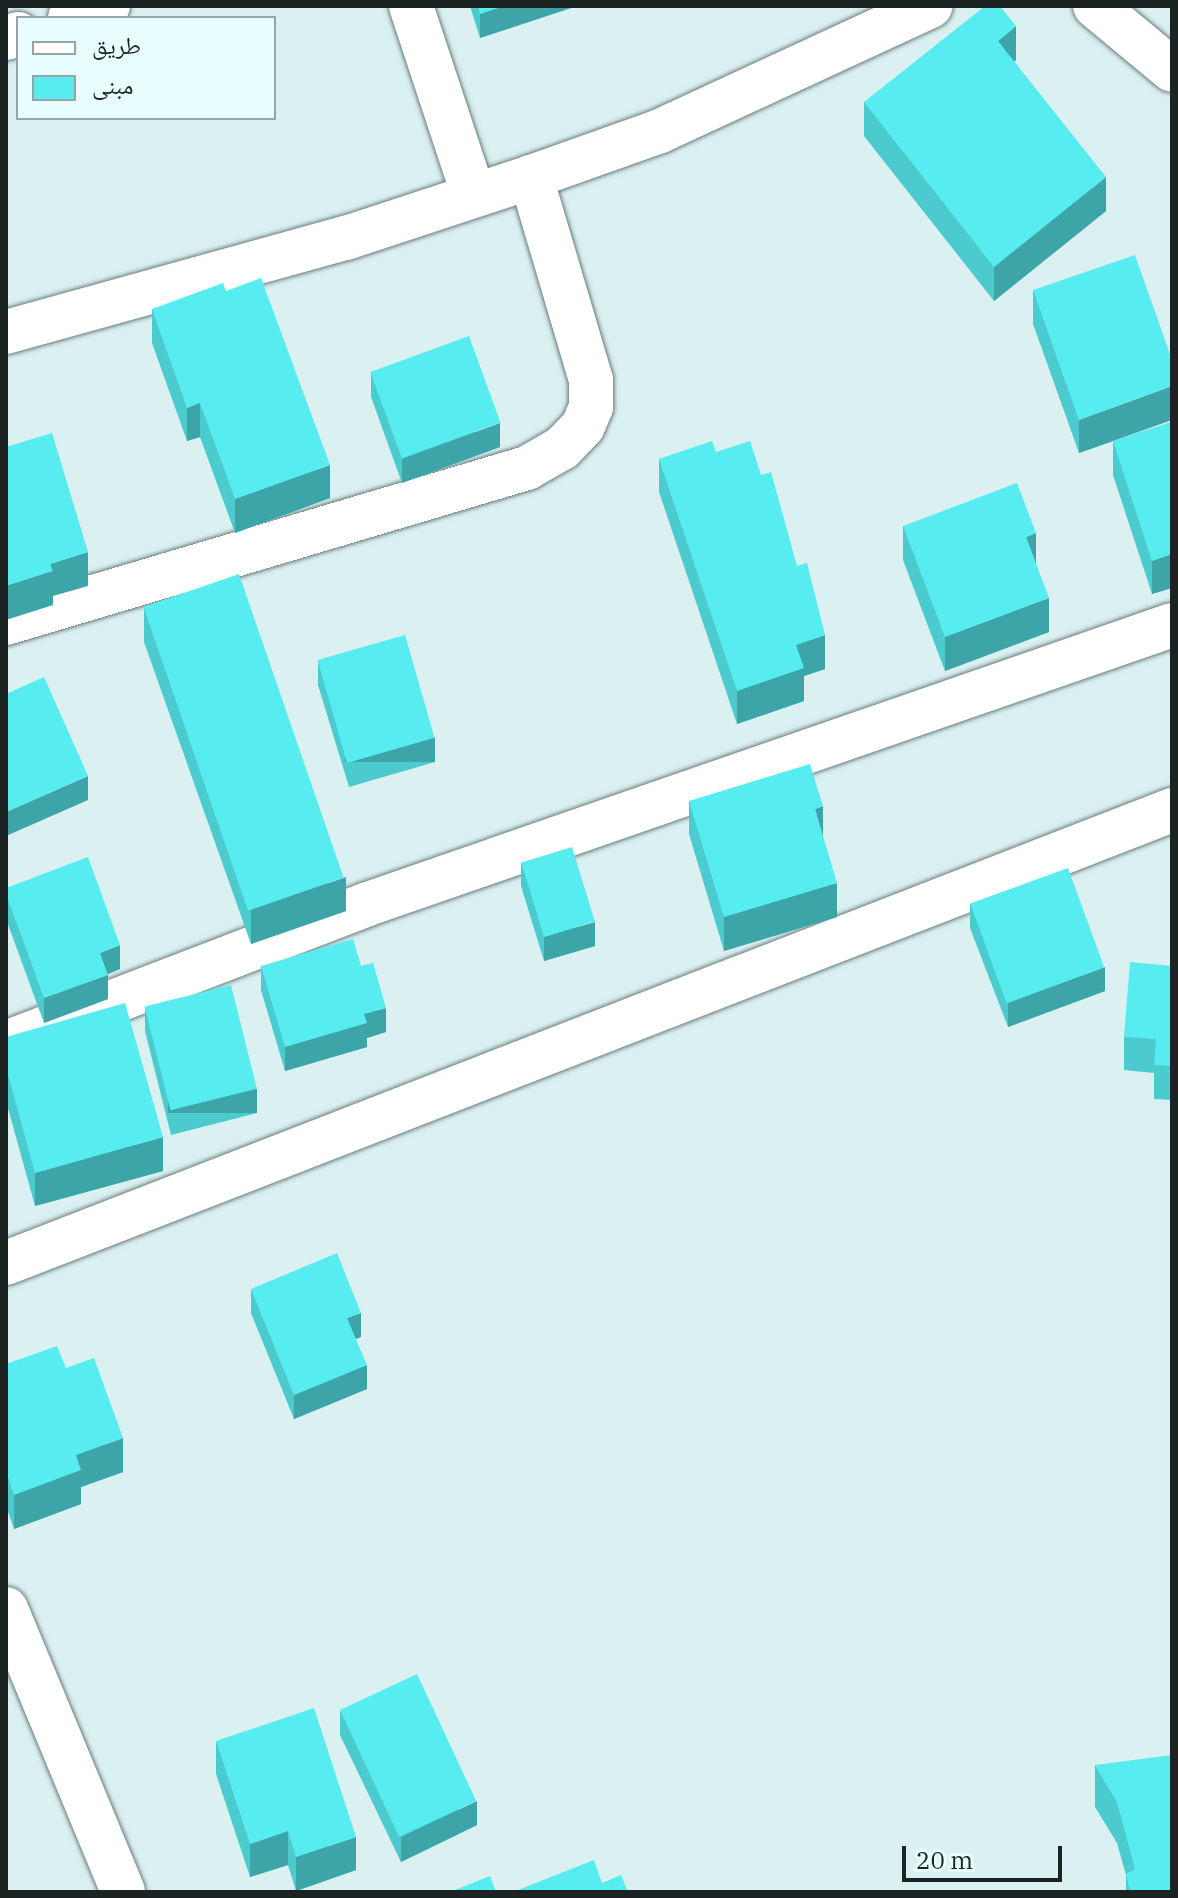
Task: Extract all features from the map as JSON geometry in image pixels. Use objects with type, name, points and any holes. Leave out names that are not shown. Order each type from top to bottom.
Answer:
[{"type":"street","points":[[76,16],[108,6]]},
{"type":"street","points":[[411,6],[473,194]]},
{"type":"street","points":[[6,332],[346,238],[531,177],[660,131],[930,6]]},
{"type":"street","points":[[1095,6],[1172,70]]},
{"type":"street","points":[[6,623],[527,468],[562,448],[583,426],[591,380],[531,177]]},
{"type":"street","points":[[6,1043],[365,905],[1172,625]]},
{"type":"street","points":[[6,1263],[1172,810]]},
{"type":"street","points":[[6,1609],[123,1892]]},
{"type":"building","points":[[478,6],[504,6],[480,14]]},
{"type":"building","points":[[985,6],[1000,6],[1016,26],[998,41],[1106,177],[994,267],[864,102]]},
{"type":"building","points":[[1135,255],[1172,360],[1172,386],[1079,420],[1033,290]]},
{"type":"building","points":[[261,278],[330,465],[235,499],[200,403],[187,408],[152,309],[223,283],[226,291]]},
{"type":"building","points":[[469,336],[500,422],[402,458],[370,372]]},
{"type":"building","points":[[1172,422],[1172,554],[1152,561],[1113,441]]},
{"type":"building","points":[[52,433],[88,552],[50,564],[53,571],[6,586],[6,447]]},
{"type":"building","points":[[712,441],[716,452],[750,441],[761,475],[771,472],[797,566],[807,563],[825,635],[796,645],[804,668],[737,691],[659,459]]},
{"type":"building","points":[[1017,483],[1036,533],[1026,537],[1049,598],[945,637],[903,526]]},
{"type":"building","points":[[239,574],[344,878],[248,910],[144,607]]},
{"type":"building","points":[[405,635],[434,738],[347,763],[318,660]]},
{"type":"building","points":[[44,677],[88,776],[6,812],[6,694]]},
{"type":"building","points":[[810,764],[823,806],[815,809],[837,883],[724,917],[689,801]]},
{"type":"building","points":[[572,847],[595,922],[544,937],[521,862]]},
{"type":"building","points":[[88,857],[120,945],[100,953],[108,975],[44,998],[6,888]]},
{"type":"building","points":[[1068,868],[1104,968],[1007,1003],[970,904]]},
{"type":"building","points":[[353,939],[361,966],[373,963],[386,1008],[364,1014],[367,1023],[285,1047],[261,966]]},
{"type":"building","points":[[1130,962],[1172,966],[1172,1066],[1154,1065],[1156,1039],[1124,1037]]},
{"type":"building","points":[[231,985],[257,1089],[171,1110],[145,1007]]},
{"type":"building","points":[[125,1003],[163,1137],[35,1173],[6,1067],[6,1037]]},
{"type":"building","points":[[337,1253],[361,1313],[347,1318],[367,1365],[294,1395],[251,1289]]},
{"type":"building","points":[[57,1346],[66,1368],[94,1358],[123,1438],[76,1455],[81,1470],[14,1495],[6,1472],[6,1364]]},
{"type":"building","points":[[417,1674],[476,1801],[399,1837],[340,1710]]},
{"type":"building","points":[[314,1708],[356,1837],[296,1857],[288,1831],[250,1844],[216,1741]]},
{"type":"building","points":[[1172,1755],[1172,1892],[1130,1892],[1126,1874],[1135,1869],[1117,1802],[1095,1765]]},
{"type":"building","points":[[594,1860],[602,1883],[621,1875],[628,1892],[513,1892]]},
{"type":"building","points":[[490,1876],[496,1892],[450,1892]]}]
